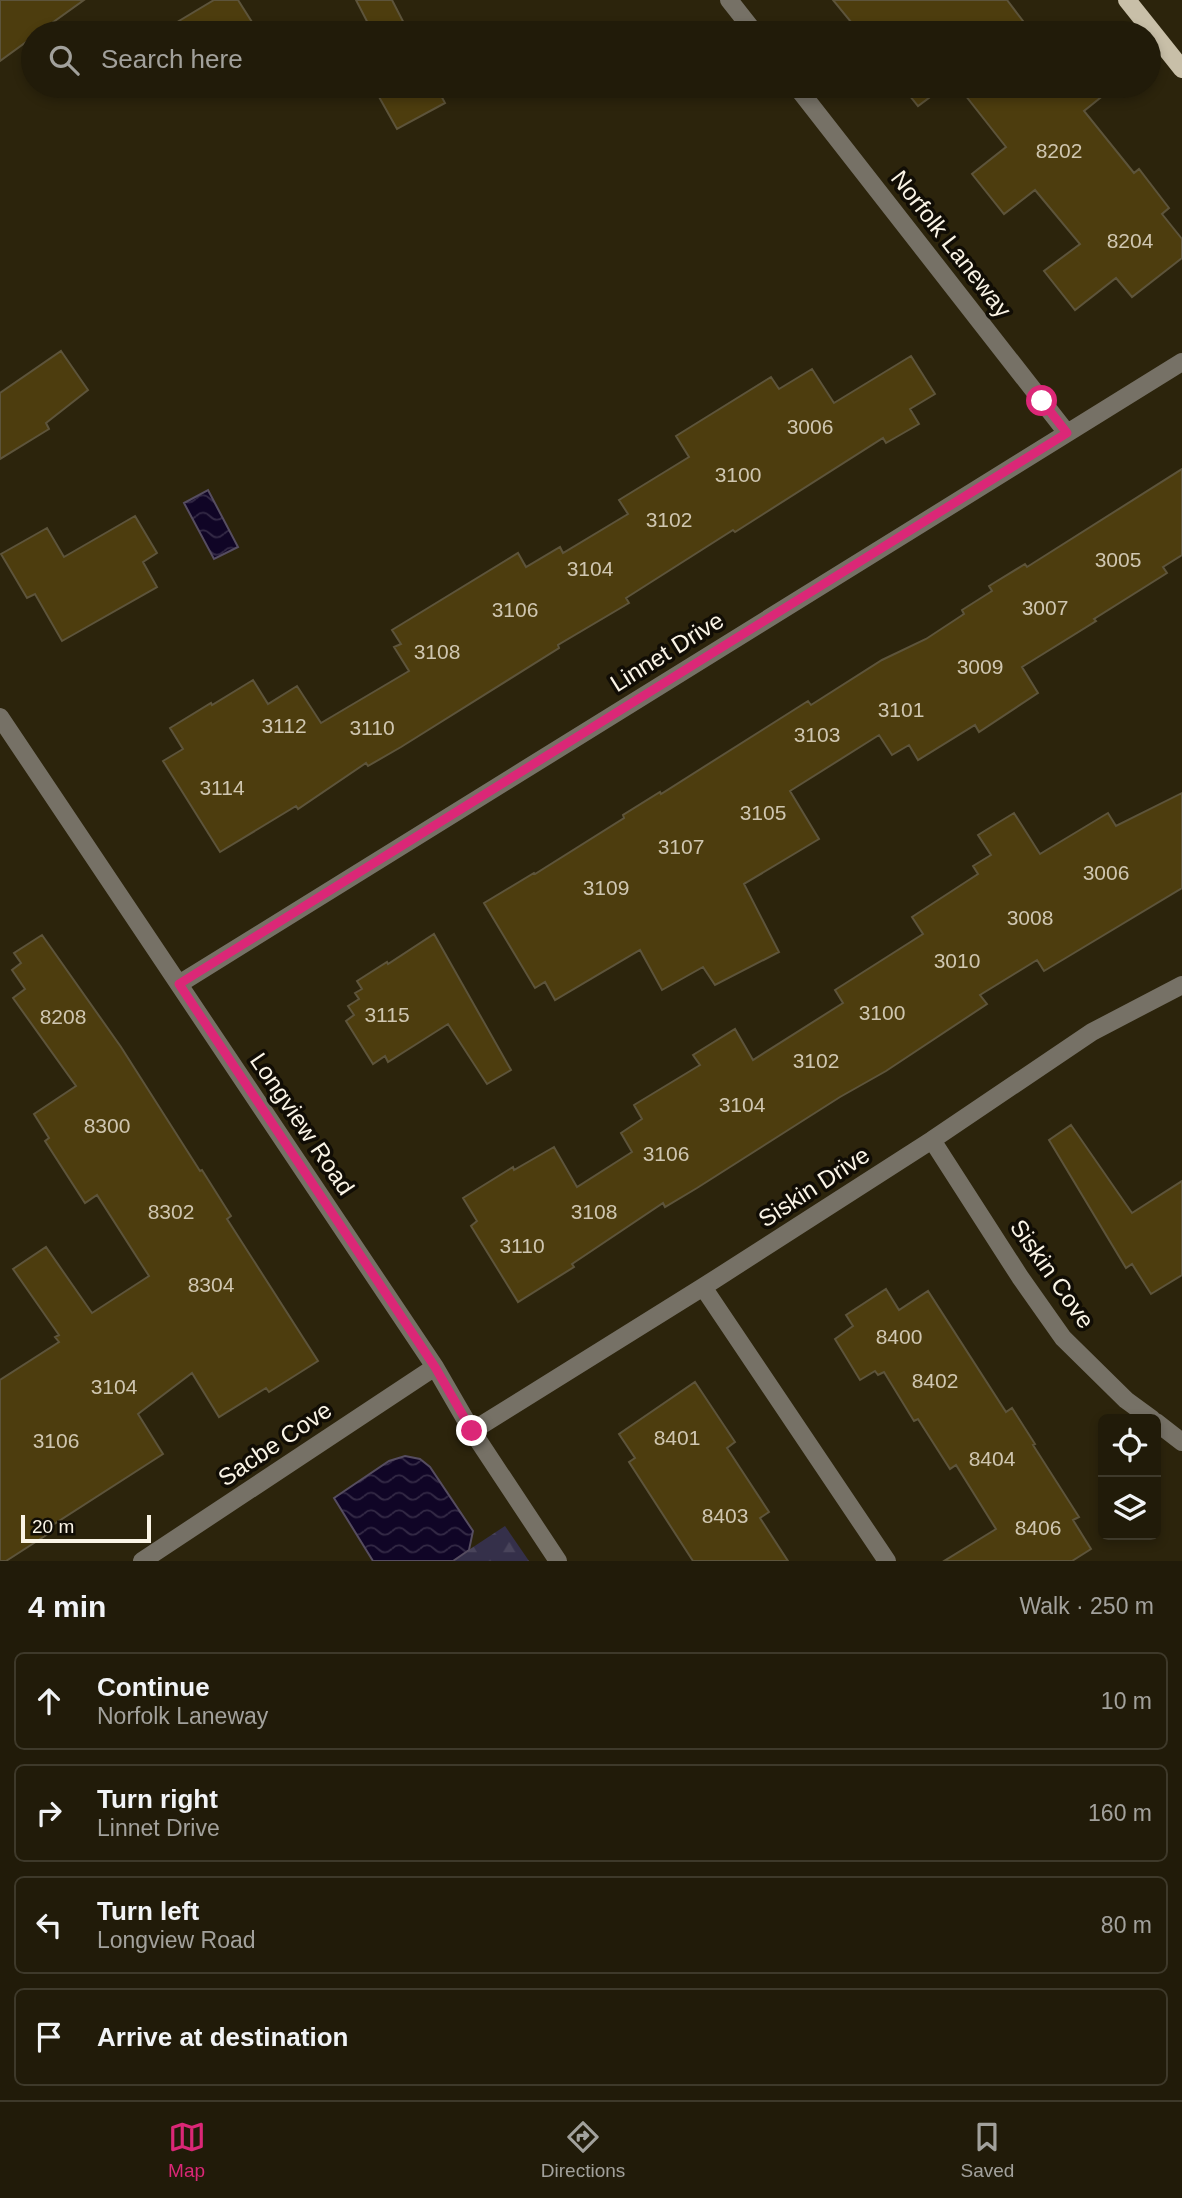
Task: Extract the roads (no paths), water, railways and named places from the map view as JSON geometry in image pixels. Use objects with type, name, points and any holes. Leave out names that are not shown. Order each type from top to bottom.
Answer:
[{"type":"main road","points":[[1127,0],[1144,21]]},
{"type":"main road","points":[[1161,43],[1182,69]]},
{"type":"street","points":[[729,0],[746,21]]},
{"type":"street","name":"Norfolk Laneway","points":[[805,98],[1067,433]]},
{"type":"street","name":"Linnet Drive","points":[[179,984],[1182,362]]},
{"type":"street","name":"Longview Road","points":[[0,717],[435,1367],[472,1431],[558,1561]]},
{"type":"street","name":"Siskin Drive","points":[[472,1431],[932,1140],[1092,1032],[1182,985]]},
{"type":"street","name":"Siskin Cove","points":[[932,1140],[1020,1277],[1063,1338],[1145,1414]]},
{"type":"street","points":[[703,1287],[887,1561]]},
{"type":"street","name":"Sacbe Cove","points":[[142,1561],[435,1367]]},
{"type":"street","name":"Siskin Cove","points":[[1161,1426],[1182,1442]]},
{"type":"water","points":[[208,490],[238,547],[214,559],[184,503]]},
{"type":"water","points":[[405,1456],[420,1459],[430,1467],[473,1531],[469,1550],[453,1561],[373,1561],[334,1498],[389,1461]]}]
